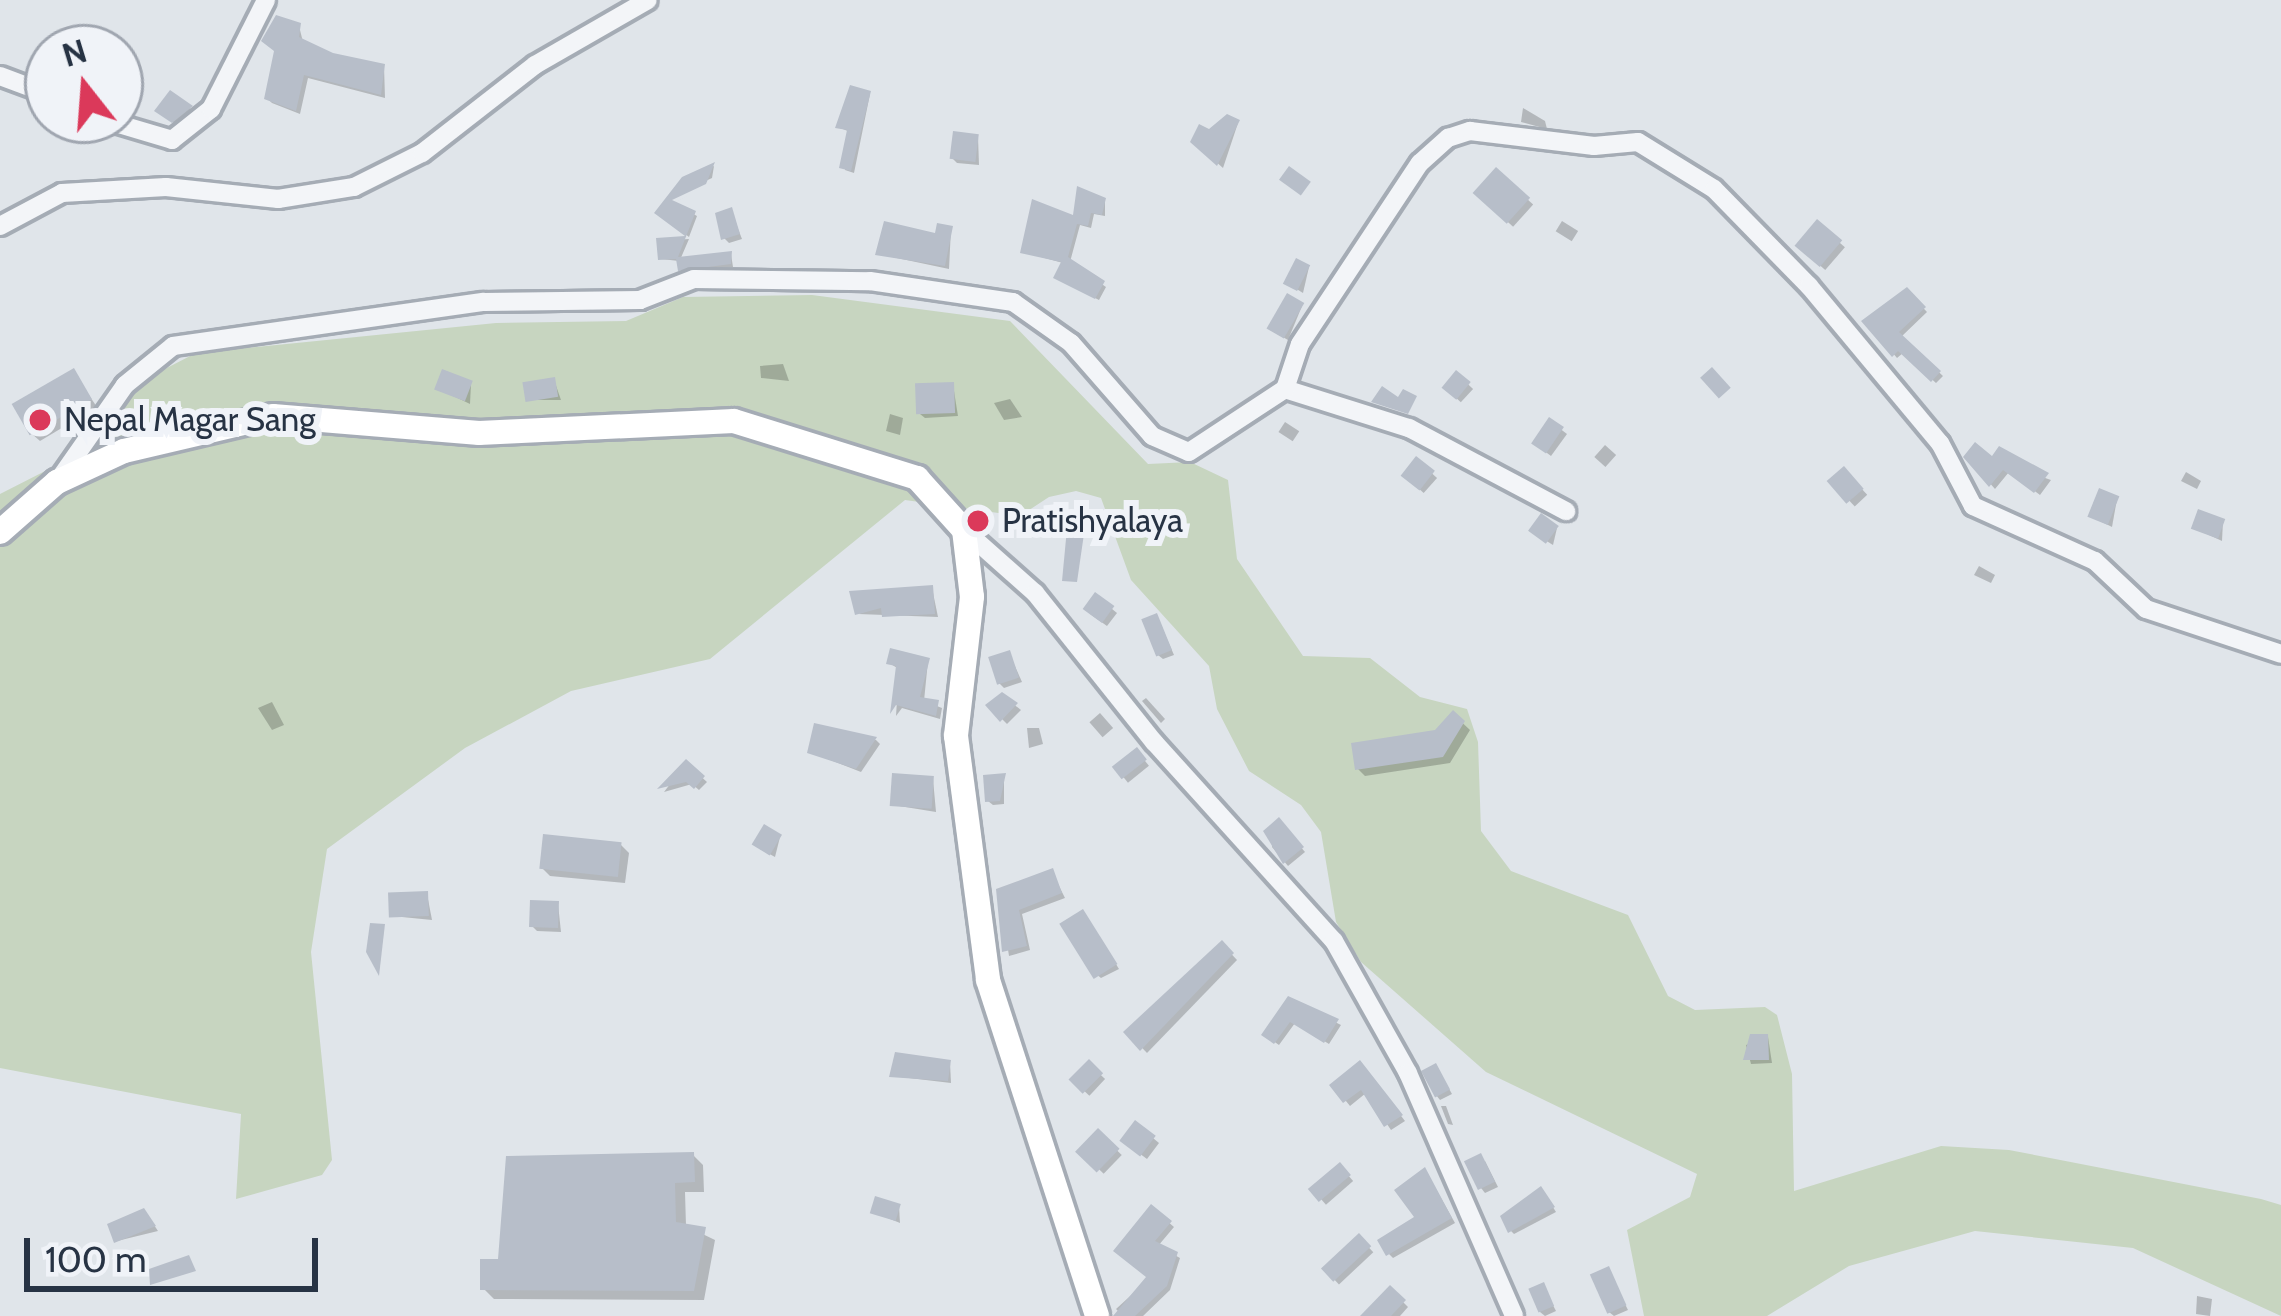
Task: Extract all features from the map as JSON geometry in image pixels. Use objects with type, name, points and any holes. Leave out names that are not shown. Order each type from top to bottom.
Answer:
[{"type":"main road","points":[[0,532],[57,482],[124,451],[273,416],[479,434],[734,422],[917,478],[964,530],[972,597],[956,736],[988,980],[1097,1316]]},
{"type":"street","points":[[144,132],[172,140],[212,110],[266,0]]},
{"type":"street","points":[[0,226],[62,194],[166,188],[278,199],[354,187],[422,152],[535,65],[648,0]]},
{"type":"street","points":[[57,482],[125,385],[173,346],[484,302],[640,300],[694,279],[870,281],[1013,302],[1072,343],[1152,436],[1189,452],[1285,389],[1300,344],[1420,163],[1448,138],[1470,131],[1594,146],[1638,142],[1714,189],[1810,286],[1940,443],[1973,506],[2096,561],[2146,608],[2281,654]]},
{"type":"street","points":[[1285,389],[1409,428],[1566,511]]},
{"type":"street","points":[[964,530],[1035,593],[1154,742],[1334,940],[1408,1073],[1514,1316]]},
{"type":"green space","points":[[812,295],[1010,321],[1148,464],[1190,462],[1228,480],[1237,559],[1303,656],[1370,658],[1420,697],[1467,709],[1478,742],[1481,831],[1511,871],[1628,915],[1668,996],[1695,1010],[1765,1007],[1777,1015],[1792,1074],[1794,1191],[1941,1146],[2009,1150],[2261,1199],[2281,1205],[2281,1316],[2133,1248],[1975,1231],[1849,1266],[1767,1316],[1644,1316],[1627,1230],[1690,1197],[1697,1174],[1486,1072],[1361,962],[1336,922],[1321,832],[1301,805],[1249,771],[1217,709],[1209,666],[1131,580],[1101,498],[1076,491],[1049,497],[1020,516],[905,500],[710,659],[571,691],[465,748],[327,849],[311,952],[332,1160],[322,1175],[236,1199],[241,1114],[0,1068],[0,494],[53,467],[159,372],[196,353],[496,323],[626,321],[683,297]]},
{"type":"building","points":[[276,15],[301,23],[299,37],[333,53],[385,64],[381,95],[304,75],[296,111],[264,99],[274,51],[261,41]]},
{"type":"building","points":[[850,85],[871,91],[851,171],[839,168],[847,130],[835,128]]},
{"type":"building","points":[[170,90],[193,106],[172,123],[154,111]]},
{"type":"building","points":[[1227,114],[1240,120],[1217,166],[1190,142],[1199,124],[1209,129]]},
{"type":"building","points":[[953,131],[979,134],[975,162],[950,159]]},
{"type":"building","points":[[715,162],[706,184],[672,200],[696,211],[678,257],[732,251],[731,264],[678,271],[676,259],[658,260],[656,238],[685,236],[654,213],[682,177]]},
{"type":"building","points":[[1289,166],[1311,182],[1301,196],[1279,180]]},
{"type":"building","points":[[1496,167],[1530,198],[1507,224],[1473,193]]},
{"type":"building","points":[[1077,186],[1106,198],[1102,215],[1091,213],[1088,226],[1077,224],[1068,257],[1105,281],[1095,299],[1053,278],[1061,262],[1020,253],[1032,199],[1073,215]]},
{"type":"building","points":[[732,207],[740,234],[721,240],[715,213]]},
{"type":"building","points":[[1817,219],[1842,240],[1820,267],[1795,246]]},
{"type":"building","points":[[884,221],[935,233],[937,223],[953,226],[945,266],[875,255]]},
{"type":"building","points":[[1296,258],[1310,265],[1297,291],[1283,284]]},
{"type":"building","points":[[1907,287],[1926,307],[1899,332],[1941,371],[1931,382],[1898,351],[1892,357],[1861,321]]},
{"type":"building","points":[[1287,293],[1304,303],[1284,339],[1266,329]]},
{"type":"building","points":[[1712,367],[1731,388],[1719,399],[1700,378]]},
{"type":"building","points":[[74,368],[92,399],[30,435],[12,404]]},
{"type":"building","points":[[442,369],[473,381],[465,401],[434,390]]},
{"type":"building","points":[[1456,370],[1471,382],[1456,400],[1442,388]]},
{"type":"building","points":[[555,377],[558,397],[526,402],[522,382]]},
{"type":"building","points":[[954,382],[955,413],[916,414],[915,383]]},
{"type":"building","points":[[1382,386],[1398,397],[1403,389],[1417,396],[1408,414],[1371,402]]},
{"type":"building","points":[[1549,417],[1564,427],[1546,454],[1531,444]]},
{"type":"building","points":[[1975,442],[1992,456],[1999,446],[2049,473],[2034,493],[2003,470],[1989,487],[1963,457]]},
{"type":"building","points":[[1416,456],[1435,471],[1420,490],[1401,476]]},
{"type":"building","points":[[1844,466],[1864,489],[1846,504],[1827,481]]},
{"type":"building","points":[[2099,488],[2119,496],[2108,525],[2087,517]]},
{"type":"building","points":[[2198,509],[2225,519],[2218,539],[2191,529]]},
{"type":"building","points":[[1541,513],[1559,526],[1546,544],[1528,531]]},
{"type":"building","points":[[1068,518],[1086,520],[1077,582],[1062,581]]},
{"type":"building","points":[[933,585],[935,614],[882,617],[881,608],[855,615],[849,591]]},
{"type":"building","points":[[1095,592],[1114,606],[1102,623],[1083,609]]},
{"type":"building","points":[[1157,613],[1172,650],[1156,656],[1141,619]]},
{"type":"building","points":[[890,648],[930,658],[920,697],[939,700],[936,716],[896,705],[890,714],[896,666],[886,664]]},
{"type":"building","points":[[1010,650],[1019,678],[997,685],[988,657]]},
{"type":"building","points":[[1002,692],[1018,703],[1000,722],[985,705]]},
{"type":"building","points":[[1453,710],[1465,721],[1443,757],[1355,770],[1351,743],[1435,730]]},
{"type":"building","points":[[814,723],[877,737],[856,769],[807,753]]},
{"type":"building","points":[[1137,747],[1147,760],[1122,779],[1112,767]]},
{"type":"building","points":[[686,759],[705,776],[694,789],[686,782],[657,789]]},
{"type":"building","points":[[892,773],[934,776],[932,809],[890,806]]},
{"type":"building","points":[[1006,773],[1000,801],[985,802],[983,775]]},
{"type":"building","points":[[1279,817],[1304,847],[1283,864],[1263,831]]},
{"type":"building","points":[[764,824],[782,835],[770,855],[752,845]]},
{"type":"building","points":[[543,834],[622,842],[618,877],[539,869]]},
{"type":"building","points":[[1053,868],[1062,893],[1019,910],[1027,946],[1002,952],[996,889]]},
{"type":"building","points":[[428,891],[429,916],[389,917],[388,892]]},
{"type":"building","points":[[530,900],[559,901],[558,928],[529,927]]},
{"type":"building","points":[[1083,909],[1117,964],[1094,979],[1059,924]]},
{"type":"building","points":[[370,923],[385,924],[379,976],[366,952]]},
{"type":"building","points":[[1222,940],[1234,953],[1140,1051],[1123,1032]]},
{"type":"building","points":[[1288,996],[1339,1019],[1324,1043],[1290,1022],[1274,1044],[1261,1035]]},
{"type":"building","points":[[1750,1034],[1768,1034],[1769,1060],[1743,1060]]},
{"type":"building","points":[[895,1052],[951,1060],[948,1081],[889,1077]]},
{"type":"building","points":[[1089,1059],[1103,1073],[1083,1094],[1068,1080]]},
{"type":"building","points":[[1360,1060],[1403,1115],[1384,1127],[1361,1090],[1343,1103],[1329,1085]]},
{"type":"building","points":[[1436,1063],[1450,1089],[1435,1097],[1421,1071]]},
{"type":"building","points":[[1135,1120],[1156,1136],[1140,1156],[1119,1141]]},
{"type":"building","points":[[1098,1128],[1120,1149],[1097,1173],[1075,1152]]},
{"type":"building","points":[[694,1152],[695,1182],[675,1183],[676,1222],[706,1227],[694,1291],[480,1290],[480,1259],[498,1259],[506,1156]]},
{"type":"building","points":[[1481,1153],[1495,1182],[1478,1190],[1464,1161]]},
{"type":"building","points":[[1340,1162],[1351,1175],[1319,1202],[1308,1189]]},
{"type":"building","points":[[1425,1167],[1452,1218],[1386,1256],[1377,1240],[1414,1217],[1394,1190]]},
{"type":"building","points":[[1541,1186],[1555,1207],[1508,1233],[1500,1216]]},
{"type":"building","points":[[875,1196],[901,1204],[896,1221],[870,1213]]},
{"type":"building","points":[[1151,1204],[1172,1221],[1155,1241],[1178,1252],[1167,1286],[1135,1316],[1113,1316],[1146,1277],[1113,1251]]},
{"type":"building","points":[[144,1208],[156,1226],[114,1243],[107,1224]]},
{"type":"building","points":[[1359,1233],[1371,1246],[1333,1282],[1321,1268]]},
{"type":"building","points":[[189,1255],[196,1271],[150,1285],[149,1269]]},
{"type":"building","points":[[1609,1266],[1626,1305],[1607,1314],[1590,1275]]},
{"type":"building","points":[[1544,1282],[1554,1306],[1539,1313],[1528,1289]]},
{"type":"building","points":[[1390,1285],[1406,1300],[1391,1316],[1360,1316]]},
{"type":"place","name":"Nepal Magar Sang","points":[[40,420]]},
{"type":"place","name":"Pratishyalaya","points":[[978,521]]}]
